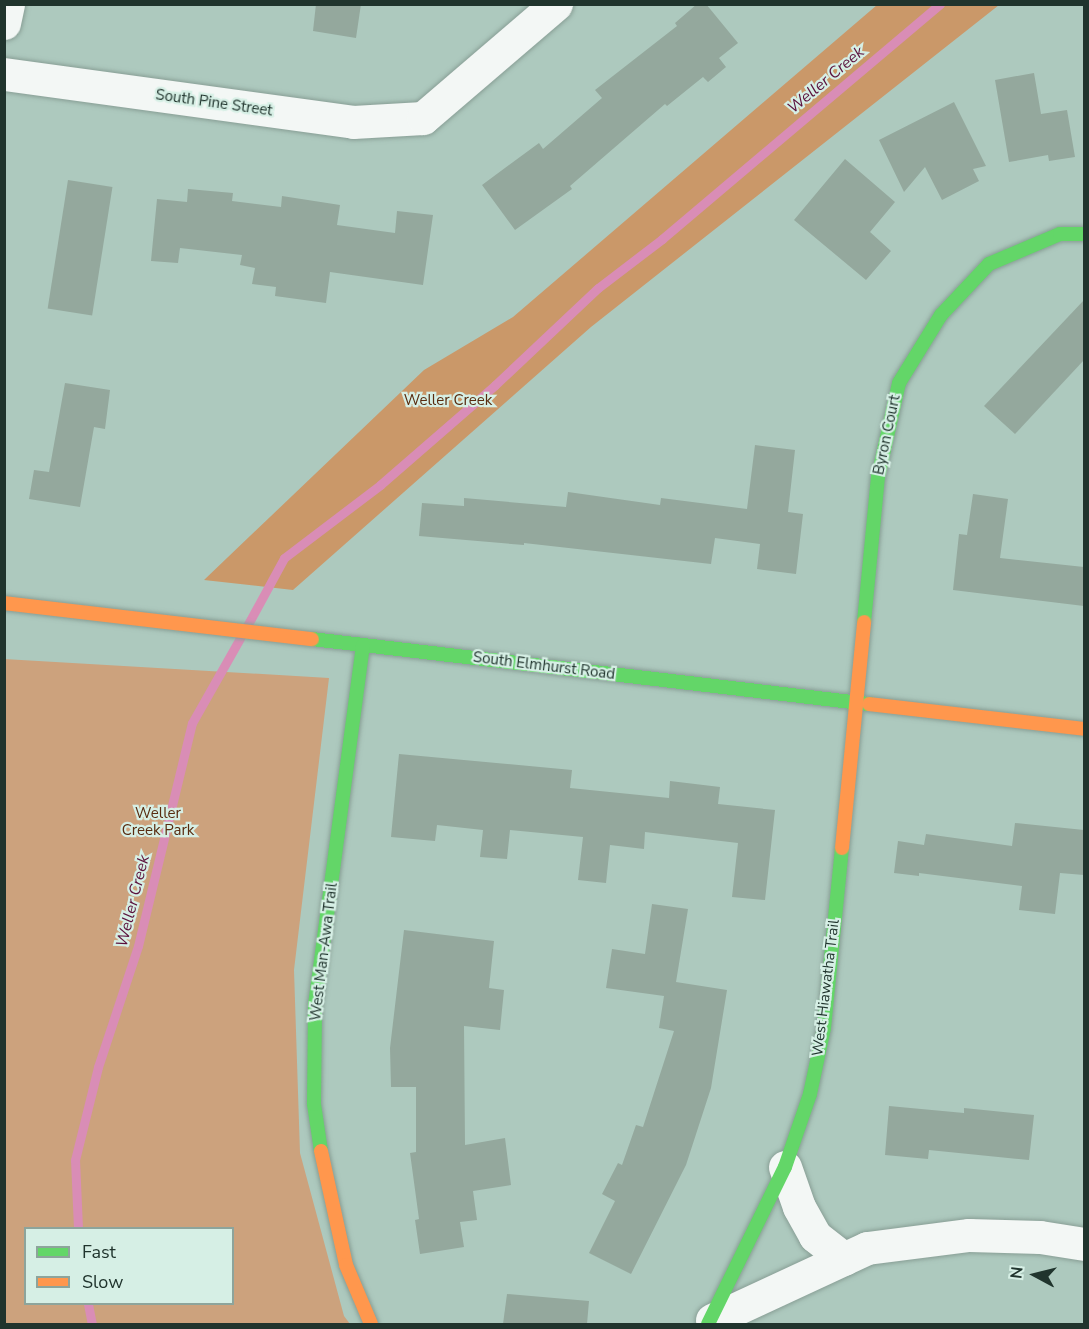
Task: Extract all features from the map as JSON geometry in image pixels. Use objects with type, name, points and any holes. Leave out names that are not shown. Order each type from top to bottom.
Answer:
[{"type":"street","points":[[4,23],[8,4]]},
{"type":"street","name":"South Pine Street","points":[[4,74],[353,122],[423,118],[556,4]]},
{"type":"street","name":"Byron Court","points":[[858,703],[878,477],[899,383],[941,315],[988,264],[1060,234],[1084,234]]},
{"type":"street","name":"South Elmhurst Road","points":[[4,603],[1084,729]]},
{"type":"street","name":"West Man-Awa Trail","points":[[363,645],[315,1005],[314,1104],[325,1175],[346,1265],[371,1324]]},
{"type":"street","name":"West Hiawatha Trail","points":[[710,1322],[785,1167],[810,1094],[824,1028],[858,703]]},
{"type":"street","points":[[785,1167],[799,1207],[815,1236],[844,1259]]},
{"type":"street","points":[[710,1322],[867,1248],[969,1235],[1040,1237],[1084,1244]]},
{"type":"green space","name":"Weller Creek","points":[[877,5],[999,5],[591,327],[293,590],[204,580],[424,370],[513,317]]},
{"type":"green space","name":"Weller Creek Park","points":[[4,659],[329,678],[294,970],[300,1153],[344,1316],[350,1324],[5,1324]]},
{"type":"building","points":[[316,4],[361,4],[356,38],[313,31]]},
{"type":"building","points":[[697,4],[706,4],[738,43],[719,58],[726,67],[708,82],[703,77],[667,106],[665,104],[570,186],[572,189],[515,230],[482,185],[539,143],[543,149],[602,98],[595,90],[677,26],[675,23]]},
{"type":"building","points":[[1034,73],[1041,114],[1067,110],[1075,157],[1049,161],[1048,155],[1009,162],[995,80]]},
{"type":"building","points":[[954,102],[986,166],[973,169],[979,181],[942,200],[925,167],[904,192],[879,140]]},
{"type":"building","points":[[845,159],[895,202],[870,232],[891,251],[866,280],[794,220]]},
{"type":"building","points":[[68,180],[112,187],[92,315],[48,308]]},
{"type":"building","points":[[188,189],[233,193],[232,201],[281,207],[282,196],[340,205],[337,225],[395,233],[397,211],[433,215],[423,285],[330,272],[326,303],[275,296],[276,287],[252,284],[255,268],[240,265],[242,255],[180,248],[178,263],[151,261],[157,199],[187,202]]},
{"type":"building","points":[[1084,300],[1084,360],[1015,434],[984,406]]},
{"type":"building","points":[[65,383],[110,390],[105,429],[94,427],[80,507],[29,499],[34,470],[49,472]]},
{"type":"building","points":[[755,445],[795,450],[788,512],[803,514],[796,574],[757,569],[760,544],[715,538],[711,564],[524,543],[524,545],[419,536],[422,503],[464,506],[464,498],[566,507],[568,492],[660,505],[661,498],[747,509]]},
{"type":"building","points":[[973,494],[1008,499],[1000,558],[1084,567],[1084,606],[953,590],[959,534],[967,535]]},
{"type":"building","points":[[399,754],[572,770],[570,788],[669,798],[670,781],[720,787],[718,804],[775,810],[765,900],[732,897],[738,843],[645,832],[644,849],[610,845],[606,883],[578,880],[583,837],[510,830],[507,859],[480,857],[483,830],[437,825],[435,841],[391,837]]},
{"type":"building","points":[[1015,823],[1084,830],[1084,875],[1060,873],[1055,914],[1019,910],[1022,886],[919,873],[919,876],[894,873],[898,841],[924,845],[926,834],[1012,846]]},
{"type":"building","points":[[652,904],[688,909],[676,982],[727,990],[711,1088],[686,1165],[631,1274],[589,1253],[615,1201],[602,1194],[618,1163],[622,1165],[636,1125],[643,1127],[674,1031],[659,1028],[664,996],[606,988],[612,949],[645,954]]},
{"type":"building","points":[[404,930],[494,941],[489,988],[504,990],[500,1030],[464,1026],[465,1145],[505,1138],[511,1185],[473,1191],[477,1220],[460,1222],[464,1247],[420,1254],[415,1220],[419,1219],[410,1153],[416,1152],[416,1087],[391,1087],[390,1048]]},
{"type":"building","points":[[889,1106],[964,1113],[964,1108],[1034,1115],[1029,1160],[929,1150],[928,1159],[885,1155]]},
{"type":"building","points":[[507,1294],[589,1301],[587,1324],[503,1324]]},
{"type":"waterway","name":"Weller Creek","points":[[247,626],[284,558],[380,485],[495,385],[598,288],[662,239],[940,4]]},
{"type":"waterway","name":"Weller Creek","points":[[78,1227],[75,1160],[98,1067],[138,946],[192,723],[240,638]]},
{"type":"waterway","name":"Weller Creek","points":[[88,1305],[92,1324]]},
{"type":"traffic: fast","points":[[864,622],[878,477],[899,383],[941,315],[989,264],[1060,234],[1084,234]]},
{"type":"traffic: fast","points":[[312,639],[869,704]]},
{"type":"traffic: fast","points":[[321,1151],[314,1104],[315,1005],[363,645]]},
{"type":"traffic: fast","points":[[708,1324],[785,1167],[810,1094],[824,1028],[842,848]]},
{"type":"traffic: slow","points":[[4,603],[312,639]]},
{"type":"traffic: slow","points":[[842,848],[864,622]]},
{"type":"traffic: slow","points":[[869,704],[1084,729]]},
{"type":"traffic: slow","points":[[321,1151],[346,1265],[371,1324]]}]
